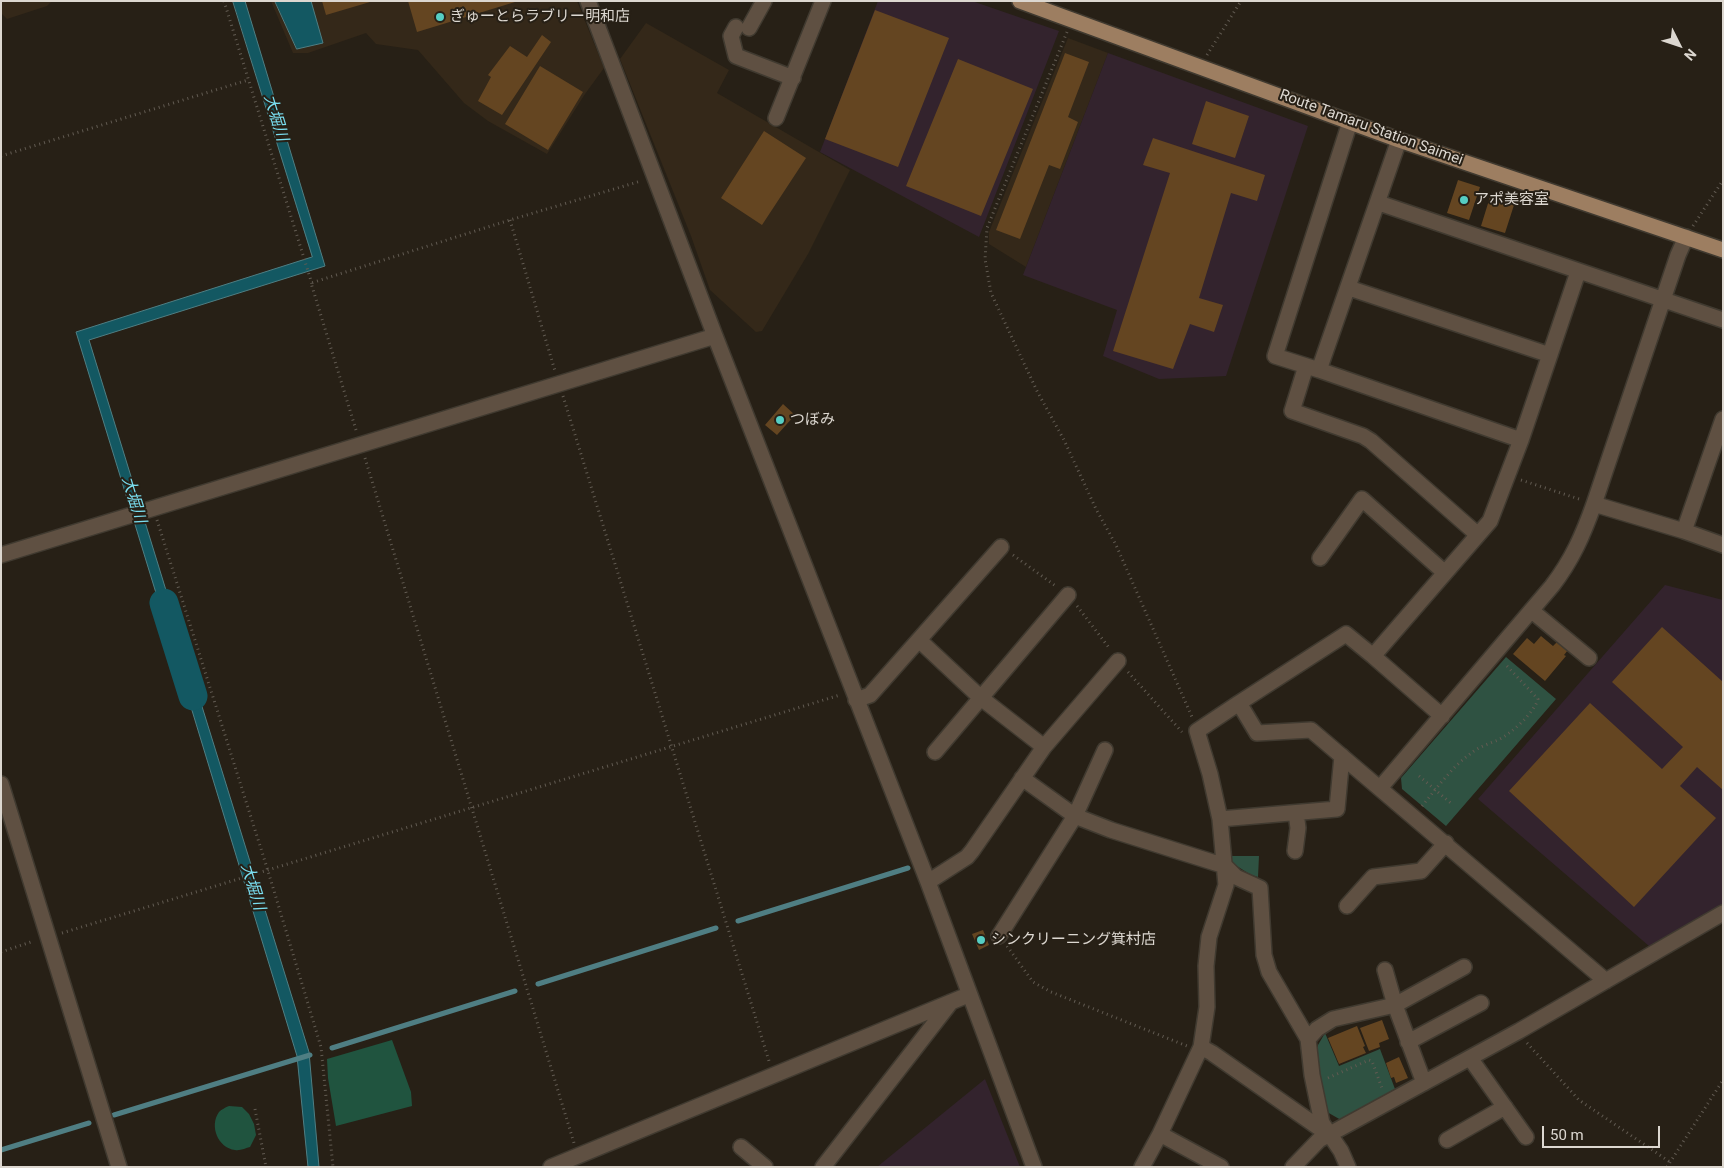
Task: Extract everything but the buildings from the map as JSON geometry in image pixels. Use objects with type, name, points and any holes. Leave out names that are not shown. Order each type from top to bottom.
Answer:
[{"type":"main road","name":"Route Tamaru Station Saimei","points":[[1020,1],[1400,140],[1723,250]]},
{"type":"street","points":[[588,1],[715,336],[928,882],[968,995],[1034,1167]]},
{"type":"street","points":[[764,1],[743,27],[731,36],[736,56],[793,78]]},
{"type":"street","points":[[776,118],[823,1]]},
{"type":"street","points":[[1350,122],[1274,356],[1521,440]]},
{"type":"street","points":[[1400,140],[1349,288],[1292,411],[1371,441],[1478,535]]},
{"type":"street","points":[[1378,203],[1723,320]]},
{"type":"street","points":[[1380,788],[1552,586],[1580,542],[1678,255],[1686,238]]},
{"type":"street","points":[[1373,656],[1490,521],[1521,440],[1578,272]]},
{"type":"street","points":[[1349,288],[1550,356]]},
{"type":"street","points":[[1,555],[122,518],[359,440],[715,336]]},
{"type":"street","points":[[1684,531],[1718,451],[1723,419]]},
{"type":"street","points":[[1320,558],[1362,499],[1446,573]]},
{"type":"street","points":[[1594,504],[1684,531],[1723,545]]},
{"type":"street","points":[[854,695],[870,695],[1000,546]]},
{"type":"street","points":[[935,752],[1068,595]]},
{"type":"street","points":[[1532,610],[1589,658]]},
{"type":"street","points":[[1142,1167],[1160,1134],[1201,1047],[1207,1008],[1206,966],[1209,937],[1226,885],[1220,819],[1210,774],[1197,731],[1346,634],[1442,716]]},
{"type":"street","points":[[918,640],[981,698],[1044,747]]},
{"type":"street","points":[[928,882],[972,851],[1044,747],[1118,661]]},
{"type":"street","points":[[1239,703],[1257,733],[1311,730],[1606,981]]},
{"type":"street","points":[[999,936],[1075,816],[1105,750]]},
{"type":"street","points":[[1220,819],[1337,809],[1342,756]]},
{"type":"street","points":[[1022,778],[1075,816],[1111,830],[1225,866],[1236,877],[1260,888],[1264,955],[1270,972],[1308,1039],[1312,1075],[1322,1123],[1341,1151],[1348,1167]]},
{"type":"street","points":[[1,784],[120,1167]]},
{"type":"street","points":[[1295,851],[1298,828],[1296,813]]},
{"type":"street","points":[[1347,906],[1373,877],[1421,871],[1446,843]]},
{"type":"street","points":[[1293,1167],[1319,1140],[1519,1031],[1723,913]]},
{"type":"street","points":[[1308,1039],[1316,1029],[1332,1020],[1395,1005],[1464,967]]},
{"type":"street","points":[[1384,970],[1424,1083]]},
{"type":"street","points":[[551,1167],[968,995]]},
{"type":"street","points":[[823,1167],[952,1001]]},
{"type":"street","points":[[1408,1042],[1481,1003]]},
{"type":"street","points":[[1201,1047],[1330,1135]]},
{"type":"street","points":[[1470,1058],[1526,1137]]},
{"type":"street","points":[[1447,1140],[1505,1107]]},
{"type":"street","points":[[1160,1134],[1221,1167]]},
{"type":"street","points":[[741,1146],[765,1167]]},
{"type":"path","points":[[224,1],[578,1155]]},
{"type":"path","points":[[1200,66],[1241,1]]},
{"type":"path","points":[[1000,546],[1068,595],[1118,661],[1186,737],[1197,731],[1193,718],[1116,545],[1096,509],[1064,440],[1037,391],[991,293],[985,260],[986,228],[1072,20]]},
{"type":"path","points":[[1,156],[248,80]]},
{"type":"path","points":[[311,283],[510,220],[655,177]]},
{"type":"path","points":[[1686,238],[1723,180]]},
{"type":"path","points":[[510,220],[774,1076]]},
{"type":"path","points":[[1508,475],[1594,504]]},
{"type":"path","points":[[153,508],[268,871],[321,1047],[333,1167]]},
{"type":"path","points":[[1414,816],[1457,765],[1471,753],[1499,739],[1524,719],[1536,706],[1538,699],[1495,653]]},
{"type":"path","points":[[1,952],[672,746],[854,695]]},
{"type":"path","points":[[1419,776],[1454,805]]},
{"type":"path","points":[[999,936],[1033,982],[1051,992],[1189,1047],[1201,1047]]},
{"type":"path","points":[[1519,1031],[1530,1047],[1579,1100],[1670,1162]]},
{"type":"path","points":[[1328,1078],[1369,1060],[1372,1061],[1387,1103]]},
{"type":"path","points":[[1312,1075],[1327,1072],[1329,1086]]},
{"type":"path","points":[[1667,1167],[1723,1080]]},
{"type":"path","points":[[255,1108],[266,1167]]},
{"type":"shaded area","points":[[1,1],[52,1],[47,6],[7,19],[1,13]]},
{"type":"shaded area","points":[[271,1],[577,1],[604,68],[547,154],[488,121],[464,103],[418,50],[376,44],[366,33],[308,53],[293,53]]},
{"type":"shaded area","points":[[878,1],[972,1],[1059,31],[979,237],[820,152]]},
{"type":"shaded area","points":[[646,23],[729,70],[717,93],[850,170],[808,254],[762,331],[756,332],[710,290],[691,236],[620,59]]},
{"type":"shaded area","points":[[1068,38],[1108,53],[1026,267],[989,244],[989,232]]},
{"type":"shaded area","points":[[1108,53],[1308,126],[1226,376],[1159,379],[1103,356],[1117,310],[1023,275]]},
{"type":"shaded area","points":[[1665,585],[1723,600],[1723,906],[1649,946],[1478,799]]},
{"type":"shaded area","points":[[985,1079],[1020,1167],[877,1167]]},
{"type":"green space","points":[[1506,657],[1556,699],[1446,826],[1402,789],[1401,778]]},
{"type":"green space","points":[[1232,856],[1259,856],[1258,877],[1251,875],[1232,863]]},
{"type":"green space","points":[[1325,1033],[1339,1066],[1380,1049],[1395,1089],[1341,1120],[1327,1112],[1317,1057],[1318,1045]]},
{"type":"green space","points":[[392,1040],[411,1092],[412,1106],[336,1126],[328,1078],[327,1059]]},
{"type":"green space","points":[[229,1106],[242,1107],[249,1114],[254,1124],[256,1135],[250,1147],[239,1150],[229,1148],[217,1136],[215,1130],[216,1118],[219,1112]]},
{"type":"water","points":[[233,1],[245,1],[325,266],[89,340],[181,639],[171,642],[76,332],[312,257]]},
{"type":"water","points":[[275,1],[311,1],[323,43],[297,49]]},
{"type":"water","points":[[187,658],[309,1052],[319,1167],[308,1167],[297,1056],[177,661]]},
{"type":"waterway","name":"大堀川","points":[[164,603],[193,696]]},
{"type":"waterway","points":[[738,921],[908,868]]},
{"type":"waterway","points":[[538,984],[716,928]]},
{"type":"waterway","points":[[332,1048],[515,991]]},
{"type":"waterway","points":[[114,1115],[310,1055]]},
{"type":"waterway","points":[[1,1150],[89,1123]]},
{"type":"place","name":"ぎゅーとらラブリー明和店","points":[[440,17]]},
{"type":"place","name":"アポ美容室","points":[[1464,200]]},
{"type":"place","name":"つぼみ","points":[[780,420]]},
{"type":"place","name":"シンクリーニング箕村店","points":[[981,940]]}]
